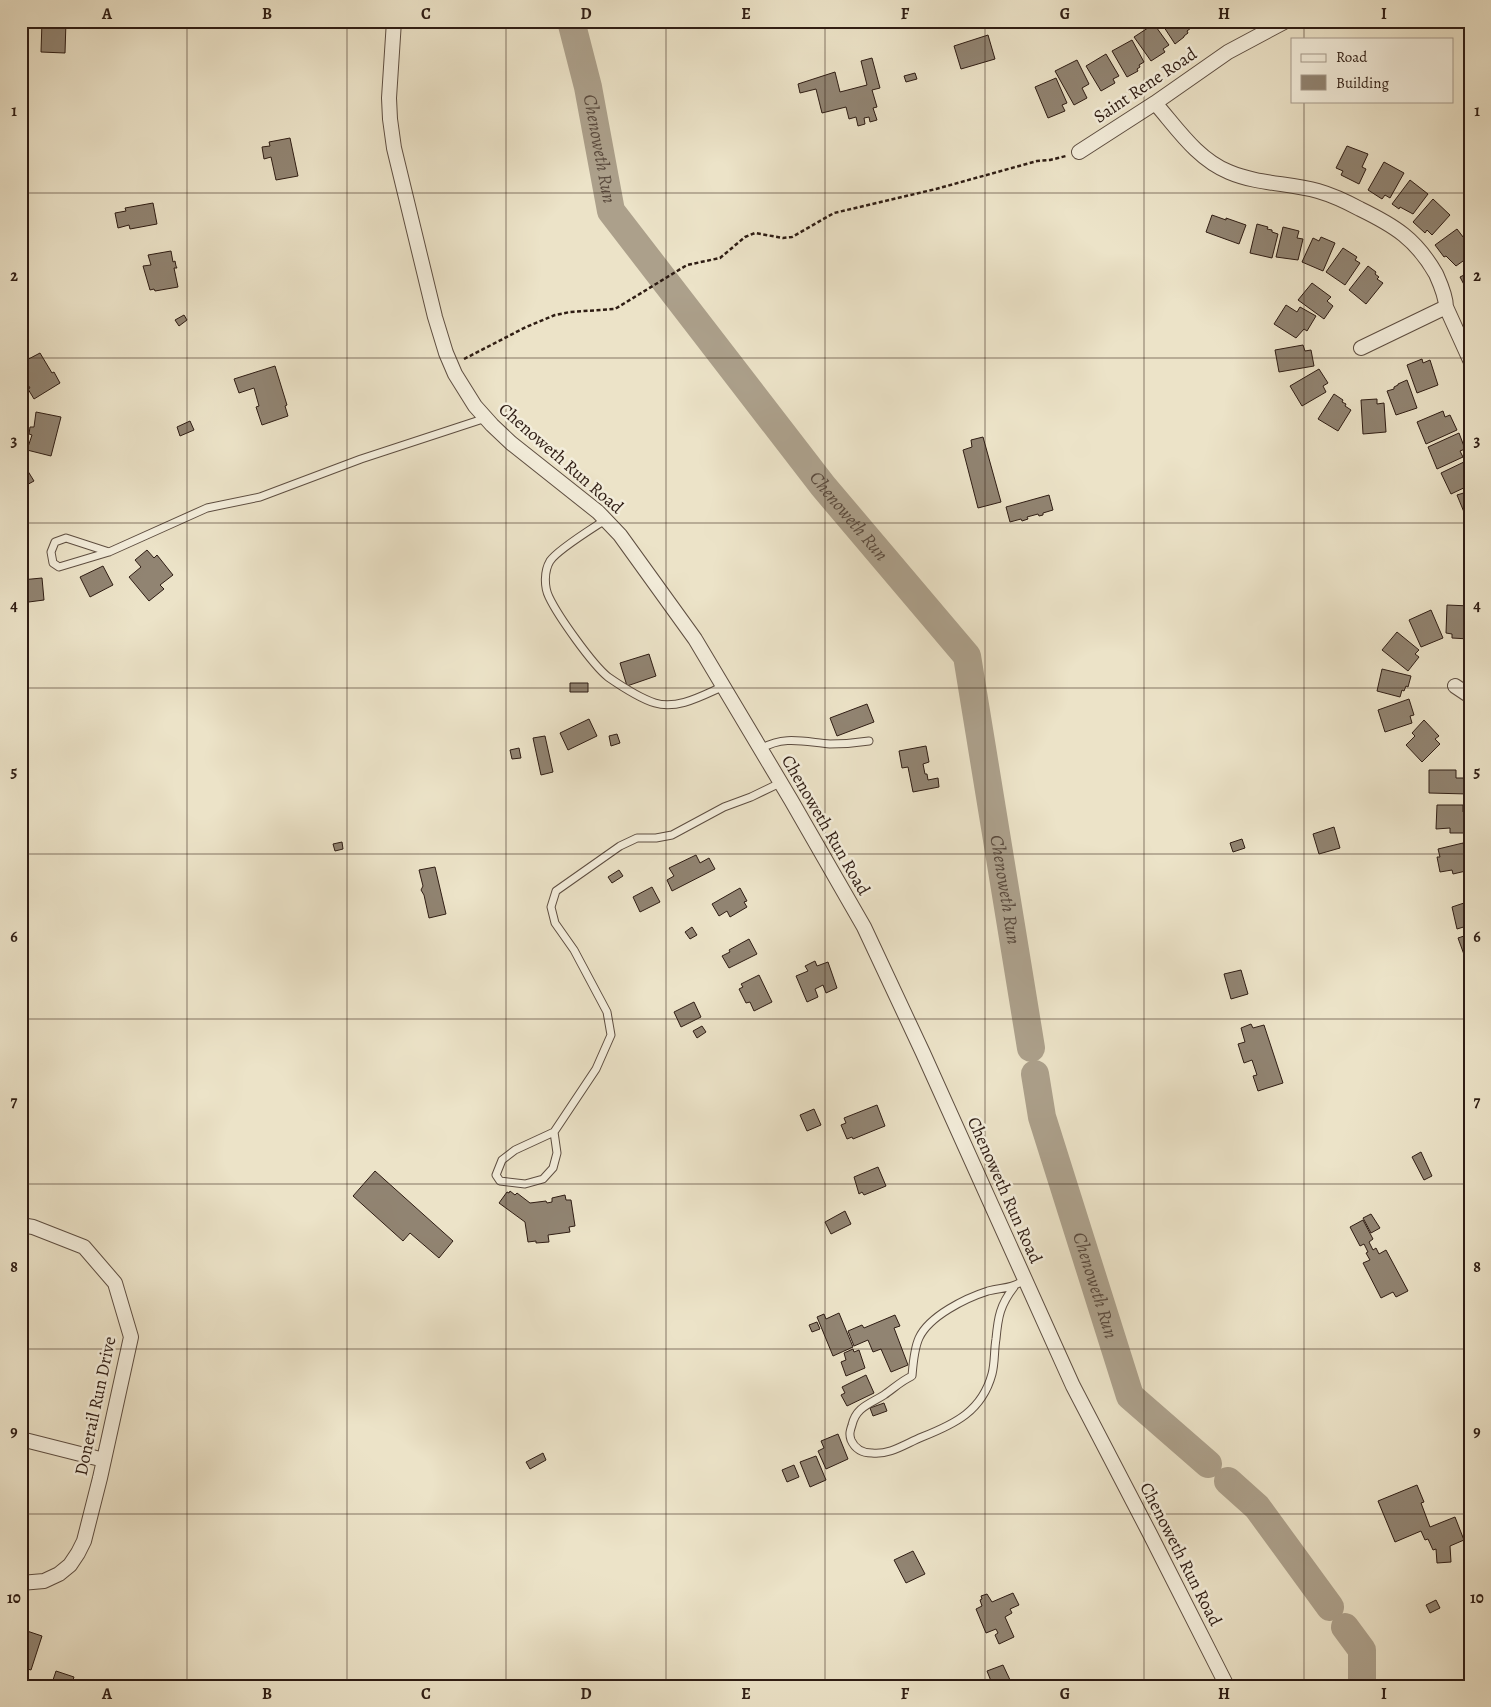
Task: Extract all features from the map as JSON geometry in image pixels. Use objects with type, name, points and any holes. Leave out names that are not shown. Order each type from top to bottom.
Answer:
[{"type":"street","name":"Chenoweth Run Road","points":[[394,21],[389,98],[394,148],[436,317],[455,374],[475,406],[511,443],[605,520],[620,535],[670,603],[724,686],[864,927],[923,1052],[1019,1283],[1227,1686]]},
{"type":"street","name":"Saint Rene Road","points":[[1080,152],[1228,52],[1286,21]]},
{"type":"street","points":[[1155,103],[1195,150],[1213,164],[1254,180],[1320,191],[1388,222],[1409,239],[1428,260],[1439,280],[1446,307],[1470,360]]},
{"type":"street","points":[[1361,348],[1446,307]]},
{"type":"street","points":[[1455,686],[1470,696]]},
{"type":"street","name":"Donerail Run Drive","points":[[21,1225],[84,1247],[115,1283],[131,1337],[84,1541],[70,1565],[58,1574],[44,1581],[21,1582]]},
{"type":"street","points":[[21,1439],[104,1460]]},
{"type":"lane","points":[[110,552],[66,538],[55,542],[51,552],[53,563],[60,567],[110,552],[207,508],[260,497],[361,459],[486,418]]},
{"type":"lane","points":[[605,520],[551,559],[545,574],[548,596],[564,622],[588,655],[607,676],[636,694],[656,703],[676,704],[724,686]]},
{"type":"lane","points":[[760,749],[770,743],[783,740],[848,744],[869,741]]},
{"type":"lane","points":[[554,1132],[557,1153],[553,1168],[543,1179],[525,1184],[500,1181],[496,1175],[502,1160],[515,1150],[554,1132],[596,1068],[611,1035],[607,1012],[574,950],[555,924],[551,907],[556,891],[620,846],[637,838],[656,838],[672,835],[724,807],[780,783]]},
{"type":"lane","points":[[1019,1283],[1004,1299],[998,1318],[992,1373],[983,1396],[970,1412],[956,1422],[893,1451],[878,1454],[864,1453],[854,1445],[849,1435],[853,1417],[863,1406],[884,1395],[912,1376],[919,1337],[932,1321],[954,1306],[988,1291],[1019,1283]]},
{"type":"path","points":[[451,363],[475,355],[526,327],[555,315],[570,312],[610,311],[620,307],[678,270],[697,262],[720,258],[745,237],[755,233],[783,238],[792,237],[834,213],[936,189],[1037,161],[1050,160],[1080,152]]},
{"type":"building","points":[[42,21],[66,21],[65,53],[41,52]]},
{"type":"building","points":[[1160,21],[1187,21],[1191,28],[1175,44]]},
{"type":"building","points":[[1154,24],[1169,45],[1163,49],[1165,52],[1151,61],[1134,37]]},
{"type":"building","points":[[988,35],[995,59],[961,69],[954,46]]},
{"type":"building","points":[[1132,40],[1144,62],[1139,65],[1138,71],[1127,77],[1112,51]]},
{"type":"building","points":[[1106,54],[1119,76],[1113,79],[1115,83],[1101,91],[1086,66]]},
{"type":"building","points":[[872,58],[880,88],[872,90],[877,107],[873,108],[877,120],[870,122],[869,117],[864,118],[865,124],[858,126],[856,117],[849,119],[846,107],[822,113],[816,89],[800,93],[798,84],[835,72],[840,92],[867,85],[861,61]]},
{"type":"building","points":[[1077,60],[1089,84],[1082,88],[1087,98],[1074,105],[1055,71]]},
{"type":"building","points":[[915,73],[917,79],[906,82],[904,76]]},
{"type":"building","points":[[1056,78],[1067,103],[1062,105],[1065,111],[1048,118],[1035,87]]},
{"type":"building","points":[[290,138],[298,176],[276,180],[271,157],[264,159],[262,147],[270,146],[269,142]]},
{"type":"building","points":[[1347,146],[1368,154],[1362,167],[1366,169],[1359,184],[1341,175],[1343,171],[1336,168]]},
{"type":"building","points":[[1384,162],[1404,173],[1390,198],[1385,195],[1382,199],[1368,190]]},
{"type":"building","points":[[1410,180],[1428,194],[1413,214],[1400,207],[1399,209],[1392,204]]},
{"type":"building","points":[[1433,199],[1450,215],[1432,235],[1427,230],[1425,233],[1413,222]]},
{"type":"building","points":[[153,203],[157,224],[130,229],[129,225],[118,228],[115,213],[126,211],[125,208]]},
{"type":"building","points":[[1212,215],[1246,225],[1239,244],[1206,232]]},
{"type":"building","points":[[1257,224],[1268,227],[1267,229],[1278,234],[1272,258],[1250,253]]},
{"type":"building","points":[[1283,227],[1299,231],[1297,238],[1303,239],[1298,260],[1276,257]]},
{"type":"building","points":[[1457,229],[1470,246],[1470,256],[1456,266],[1446,256],[1444,257],[1435,245]]},
{"type":"building","points":[[1321,237],[1335,243],[1323,271],[1302,262],[1313,238],[1319,241]]},
{"type":"building","points":[[1343,248],[1357,257],[1355,260],[1360,263],[1345,285],[1326,272]]},
{"type":"building","points":[[171,251],[173,262],[175,261],[177,268],[174,268],[178,287],[155,291],[154,289],[150,290],[143,266],[151,265],[148,255]]},
{"type":"building","points":[[1368,266],[1376,272],[1375,274],[1379,277],[1377,279],[1383,283],[1366,304],[1349,290]]},
{"type":"building","points":[[1470,272],[1470,296],[1460,277]]},
{"type":"building","points":[[1312,283],[1331,297],[1327,301],[1333,306],[1324,319],[1298,300]]},
{"type":"building","points":[[1286,305],[1297,312],[1300,307],[1316,316],[1307,331],[1304,329],[1296,338],[1274,324]]},
{"type":"building","points":[[184,315],[187,320],[179,326],[175,320]]},
{"type":"building","points":[[1303,345],[1305,351],[1311,350],[1314,366],[1279,372],[1275,350]]},
{"type":"building","points":[[40,353],[60,383],[34,399],[21,373],[21,363]]},
{"type":"building","points":[[1422,359],[1423,363],[1430,360],[1438,385],[1417,393],[1407,365]]},
{"type":"building","points":[[275,366],[287,405],[285,406],[288,416],[262,425],[256,407],[259,406],[254,388],[239,393],[234,379]]},
{"type":"building","points":[[1319,369],[1328,383],[1323,386],[1326,392],[1302,406],[1290,386]]},
{"type":"building","points":[[1407,380],[1417,408],[1396,415],[1387,391],[1394,389],[1398,384]]},
{"type":"building","points":[[1334,394],[1343,400],[1342,402],[1346,404],[1345,406],[1351,410],[1338,431],[1318,419]]},
{"type":"building","points":[[1377,399],[1377,404],[1384,403],[1386,432],[1363,434],[1361,400]]},
{"type":"building","points":[[1443,411],[1445,417],[1450,415],[1457,430],[1426,444],[1417,422]]},
{"type":"building","points":[[36,412],[61,417],[51,456],[27,450],[32,435],[29,434],[30,427],[34,427]]},
{"type":"building","points":[[190,421],[194,430],[180,436],[177,427]]},
{"type":"building","points":[[1459,433],[1465,449],[1460,451],[1463,457],[1437,469],[1428,447]]},
{"type":"building","points":[[983,437],[1001,502],[978,508],[963,450],[972,447],[971,440]]},
{"type":"building","points":[[21,460],[34,481],[21,488]]},
{"type":"building","points":[[1466,461],[1470,466],[1470,485],[1451,494],[1441,473]]},
{"type":"building","points":[[1470,491],[1470,515],[1466,517],[1457,495]]},
{"type":"building","points":[[1049,495],[1053,510],[1043,513],[1043,515],[1039,516],[1038,514],[1027,517],[1028,519],[1022,521],[1021,519],[1010,522],[1006,507]]},
{"type":"building","points":[[147,550],[154,558],[157,555],[173,575],[160,585],[164,589],[149,601],[129,577],[141,567],[135,560]]},
{"type":"building","points":[[103,566],[113,585],[90,597],[80,577]]},
{"type":"building","points":[[42,578],[44,600],[21,603],[21,580]]},
{"type":"building","points":[[1447,605],[1470,606],[1469,639],[1452,638],[1452,634],[1446,633]]},
{"type":"building","points":[[1431,610],[1443,638],[1421,647],[1409,620]]},
{"type":"building","points":[[1397,632],[1419,650],[1415,654],[1419,657],[1408,671],[1382,650]]},
{"type":"building","points":[[649,654],[656,676],[627,686],[620,663]]},
{"type":"building","points":[[1382,669],[1411,676],[1408,687],[1406,686],[1404,691],[1402,690],[1400,697],[1377,691]]},
{"type":"building","points":[[570,683],[588,683],[588,692],[570,692]]},
{"type":"building","points":[[1409,699],[1414,715],[1410,716],[1412,723],[1385,732],[1378,710]]},
{"type":"building","points":[[867,704],[874,722],[837,736],[830,718]]},
{"type":"building","points":[[589,719],[597,736],[568,750],[560,733]]},
{"type":"building","points":[[1424,720],[1439,736],[1435,739],[1440,744],[1422,762],[1406,745],[1415,736],[1412,733]]},
{"type":"building","points":[[617,734],[620,743],[611,746],[609,736]]},
{"type":"building","points":[[545,736],[553,772],[541,775],[533,738]]},
{"type":"building","points":[[926,746],[929,762],[923,764],[925,774],[927,774],[928,780],[938,778],[939,787],[913,792],[908,767],[902,768],[899,751]]},
{"type":"building","points":[[519,748],[521,758],[512,759],[510,750]]},
{"type":"building","points":[[1429,770],[1456,770],[1456,778],[1468,778],[1468,794],[1429,793]]},
{"type":"building","points":[[1437,805],[1463,805],[1467,833],[1450,833],[1450,828],[1436,829]]},
{"type":"building","points":[[1334,827],[1340,848],[1319,854],[1313,834]]},
{"type":"building","points":[[1242,839],[1245,848],[1233,852],[1230,843]]},
{"type":"building","points":[[342,842],[343,849],[335,851],[333,844]]},
{"type":"building","points":[[1463,843],[1465,850],[1467,850],[1470,870],[1453,874],[1452,870],[1440,872],[1437,857],[1440,857],[1438,849]]},
{"type":"building","points":[[696,855],[700,863],[709,858],[715,869],[672,891],[667,880],[674,876],[669,868]]},
{"type":"building","points":[[435,867],[446,914],[429,918],[424,895],[421,890],[423,886],[419,870]]},
{"type":"building","points":[[619,870],[623,876],[612,883],[608,877]]},
{"type":"building","points":[[652,887],[660,902],[640,912],[633,897]]},
{"type":"building","points":[[740,888],[747,901],[744,902],[747,907],[730,917],[727,911],[719,916],[712,904]]},
{"type":"building","points":[[1470,901],[1470,925],[1457,929],[1452,907]]},
{"type":"building","points":[[692,927],[697,935],[690,939],[685,932]]},
{"type":"building","points":[[1470,934],[1470,958],[1466,960],[1458,938]]},
{"type":"building","points":[[749,939],[757,954],[729,968],[722,956]]},
{"type":"building","points":[[815,961],[817,966],[828,962],[837,988],[826,993],[823,985],[815,989],[818,997],[807,1002],[796,976],[808,971],[805,966]]},
{"type":"building","points":[[1241,970],[1248,994],[1231,999],[1224,974]]},
{"type":"building","points":[[759,975],[772,1002],[754,1011],[750,1002],[746,1003],[739,989],[743,987],[741,984]]},
{"type":"building","points":[[694,1002],[701,1017],[681,1027],[674,1012]]},
{"type":"building","points":[[1251,1024],[1253,1028],[1264,1025],[1283,1083],[1258,1091],[1253,1076],[1257,1075],[1252,1060],[1244,1063],[1238,1044],[1245,1042],[1241,1028]]},
{"type":"building","points":[[702,1026],[706,1032],[697,1038],[693,1031]]},
{"type":"building","points":[[877,1105],[885,1126],[853,1139],[852,1137],[847,1139],[841,1125],[846,1123],[844,1118]]},
{"type":"building","points":[[814,1109],[821,1125],[807,1131],[800,1115]]},
{"type":"building","points":[[1421,1152],[1432,1176],[1424,1180],[1412,1157]]},
{"type":"building","points":[[878,1167],[886,1186],[864,1195],[862,1192],[859,1194],[854,1177]]},
{"type":"building","points":[[375,1171],[453,1241],[439,1258],[410,1233],[403,1241],[353,1196]]},
{"type":"building","points":[[510,1191],[515,1195],[517,1193],[530,1203],[552,1202],[552,1198],[565,1195],[566,1200],[571,1200],[575,1226],[569,1227],[570,1232],[548,1235],[549,1242],[528,1242],[525,1222],[499,1203],[507,1192],[509,1193]]},
{"type":"building","points":[[845,1211],[851,1224],[831,1234],[825,1222]]},
{"type":"building","points":[[1371,1214],[1380,1228],[1371,1233],[1363,1218]]},
{"type":"building","points":[[1363,1220],[1373,1239],[1369,1242],[1373,1250],[1376,1248],[1379,1254],[1386,1250],[1408,1291],[1396,1297],[1393,1292],[1381,1298],[1363,1263],[1370,1260],[1366,1253],[1368,1252],[1364,1244],[1360,1246],[1350,1227]]},
{"type":"building","points":[[839,1313],[853,1347],[833,1356],[817,1317],[824,1314],[826,1319]]},
{"type":"building","points":[[895,1315],[900,1326],[894,1328],[908,1365],[891,1372],[881,1349],[873,1352],[868,1340],[854,1346],[848,1331],[862,1325],[864,1328]]},
{"type":"building","points":[[817,1322],[820,1329],[812,1332],[809,1325]]},
{"type":"building","points":[[853,1349],[854,1352],[859,1350],[865,1368],[846,1376],[841,1362],[846,1360],[844,1353]]},
{"type":"building","points":[[866,1375],[874,1393],[847,1406],[841,1395],[845,1393],[842,1387]]},
{"type":"building","points":[[884,1403],[887,1411],[873,1416],[870,1408]]},
{"type":"building","points":[[838,1434],[848,1459],[826,1469],[818,1451],[824,1448],[821,1441]]},
{"type":"building","points":[[543,1453],[546,1460],[530,1469],[526,1462]]},
{"type":"building","points":[[816,1456],[826,1480],[810,1487],[800,1462]]},
{"type":"building","points":[[794,1465],[799,1477],[787,1482],[782,1470]]},
{"type":"building","points":[[1417,1485],[1424,1502],[1421,1503],[1430,1527],[1455,1517],[1464,1540],[1450,1546],[1451,1562],[1437,1563],[1436,1549],[1433,1550],[1428,1539],[1425,1540],[1421,1531],[1395,1542],[1378,1501]]},
{"type":"building","points":[[913,1551],[925,1574],[906,1583],[894,1560]]},
{"type":"building","points":[[1013,1593],[1019,1605],[1010,1609],[1012,1613],[1005,1617],[1014,1637],[999,1644],[995,1635],[998,1633],[996,1629],[986,1633],[976,1609],[982,1606],[981,1596],[987,1594],[992,1602]]},
{"type":"building","points":[[1436,1600],[1440,1608],[1430,1613],[1426,1605]]},
{"type":"building","points":[[21,1629],[42,1636],[31,1670],[21,1667]]},
{"type":"building","points":[[1003,1665],[1010,1680],[993,1686],[987,1671]]},
{"type":"building","points":[[56,1671],[74,1677],[71,1686],[51,1686]]},
{"type":"waterway","name":"Chenoweth Run","points":[[571,21],[588,87],[611,211],[823,486],[967,656],[1031,1048]]},
{"type":"waterway","name":"Chenoweth Run","points":[[1035,1074],[1042,1117],[1130,1396],[1208,1464]]},
{"type":"waterway","name":"Chenoweth Run","points":[[1228,1481],[1257,1507],[1330,1607]]},
{"type":"waterway","name":"Chenoweth Run","points":[[1345,1627],[1362,1650],[1362,1686]]}]
